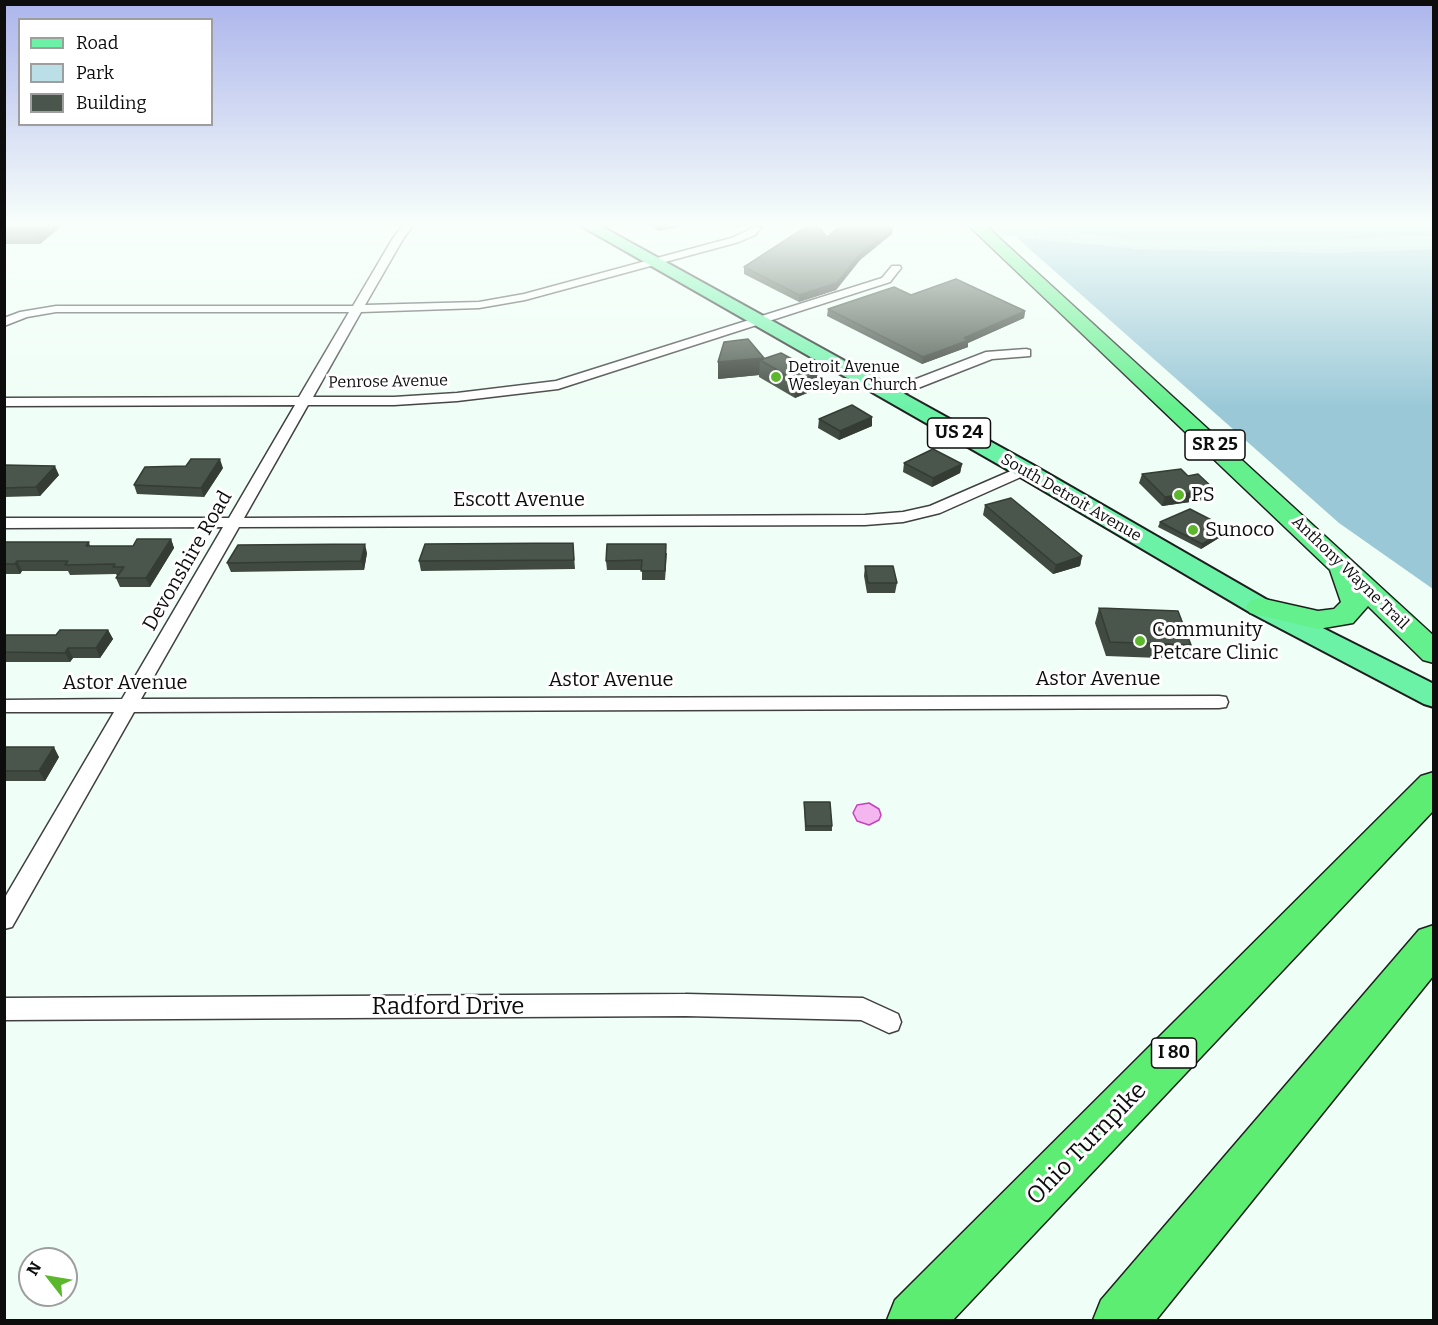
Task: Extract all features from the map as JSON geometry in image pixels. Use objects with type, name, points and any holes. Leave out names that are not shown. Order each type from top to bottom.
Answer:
[{"type":"highway","name":"Anthony Wayne Trail","points":[[1041,286],[1434,653]]},
{"type":"highway","points":[[1260,607],[1318,620],[1343,617],[1356,603],[1343,567]]},
{"type":"highway","name":"Ohio Turnpike","points":[[915,1320],[1434,786]]},
{"type":"highway","points":[[1120,1320],[1434,943]]},
{"type":"main road","name":"South Detroit Avenue","points":[[699,286],[1025,470],[1260,607],[1423,692]]},
{"type":"street","name":"Devonshire Road","points":[[4,920],[371,286]]},
{"type":"street","points":[[4,323],[24,314],[56,309],[441,308],[507,301],[563,286]]},
{"type":"street","name":"Penrose Avenue","points":[[4,402],[394,401],[457,398],[558,385],[868,286]]},
{"type":"street","points":[[890,394],[990,355],[1026,353]]},
{"type":"street","name":"Escott Avenue","points":[[4,523],[865,520],[903,517],[935,510],[1025,470]]},
{"type":"street","name":"Astor Avenue","points":[[4,706],[1218,702]]},
{"type":"street","name":"Radford Drive","points":[[4,1009],[686,1005],[863,1009],[889,1022]]},
{"type":"shaded area","points":[[1071,286],[1433,286],[1433,589],[1339,523]]},
{"type":"shaded area","points":[[869,803],[879,809],[881,815],[879,820],[869,825],[857,821],[853,813],[857,805]]},
{"type":"building","points":[[781,286],[828,286],[799,295]]},
{"type":"building","points":[[937,286],[971,286],[1025,311],[964,338],[969,340],[923,357],[828,309],[894,287],[911,295]]},
{"type":"building","points":[[748,339],[764,358],[718,362],[724,342]]},
{"type":"building","points":[[781,353],[818,373],[796,381],[760,360]]},
{"type":"building","points":[[852,405],[872,417],[840,431],[819,419]]},
{"type":"building","points":[[933,449],[962,464],[933,478],[904,463]]},
{"type":"building","points":[[191,459],[220,459],[201,488],[134,485],[145,467],[186,466]]},
{"type":"building","points":[[4,465],[55,466],[36,487],[4,488]]},
{"type":"building","points":[[1181,469],[1188,476],[1198,474],[1214,489],[1165,497],[1142,474]]},
{"type":"building","points":[[1011,498],[1082,556],[1056,565],[985,505]]},
{"type":"building","name":"Sunoco","points":[[1190,509],[1229,529],[1202,544],[1160,522]]},
{"type":"building","points":[[137,539],[171,539],[146,578],[116,578],[124,567],[113,567],[115,564],[65,565],[68,561],[17,561],[15,564],[4,564],[4,542],[89,542],[86,546],[133,546]]},
{"type":"building","points":[[573,543],[574,560],[419,561],[425,544]]},
{"type":"building","points":[[365,544],[361,561],[227,563],[238,545]]},
{"type":"building","points":[[607,544],[666,544],[665,571],[641,571],[642,560],[606,561]]},
{"type":"building","points":[[865,566],[893,566],[897,583],[868,583]]},
{"type":"building","points":[[1099,608],[1178,611],[1191,645],[1110,642]]},
{"type":"building","points":[[60,630],[108,630],[96,648],[68,648],[65,653],[4,652],[4,635],[56,635]]},
{"type":"building","points":[[4,747],[54,747],[39,771],[4,771]]},
{"type":"building","points":[[804,802],[830,802],[832,826],[806,826]]},
{"type":"place","name":"Detroit Avenue Wesleyan Church","points":[[776,377]]},
{"type":"place","name":"PS","points":[[1179,495]]},
{"type":"place","name":"Sunoco","points":[[1193,530]]},
{"type":"place","name":"Community Petcare Clinic","points":[[1140,641]]}]
